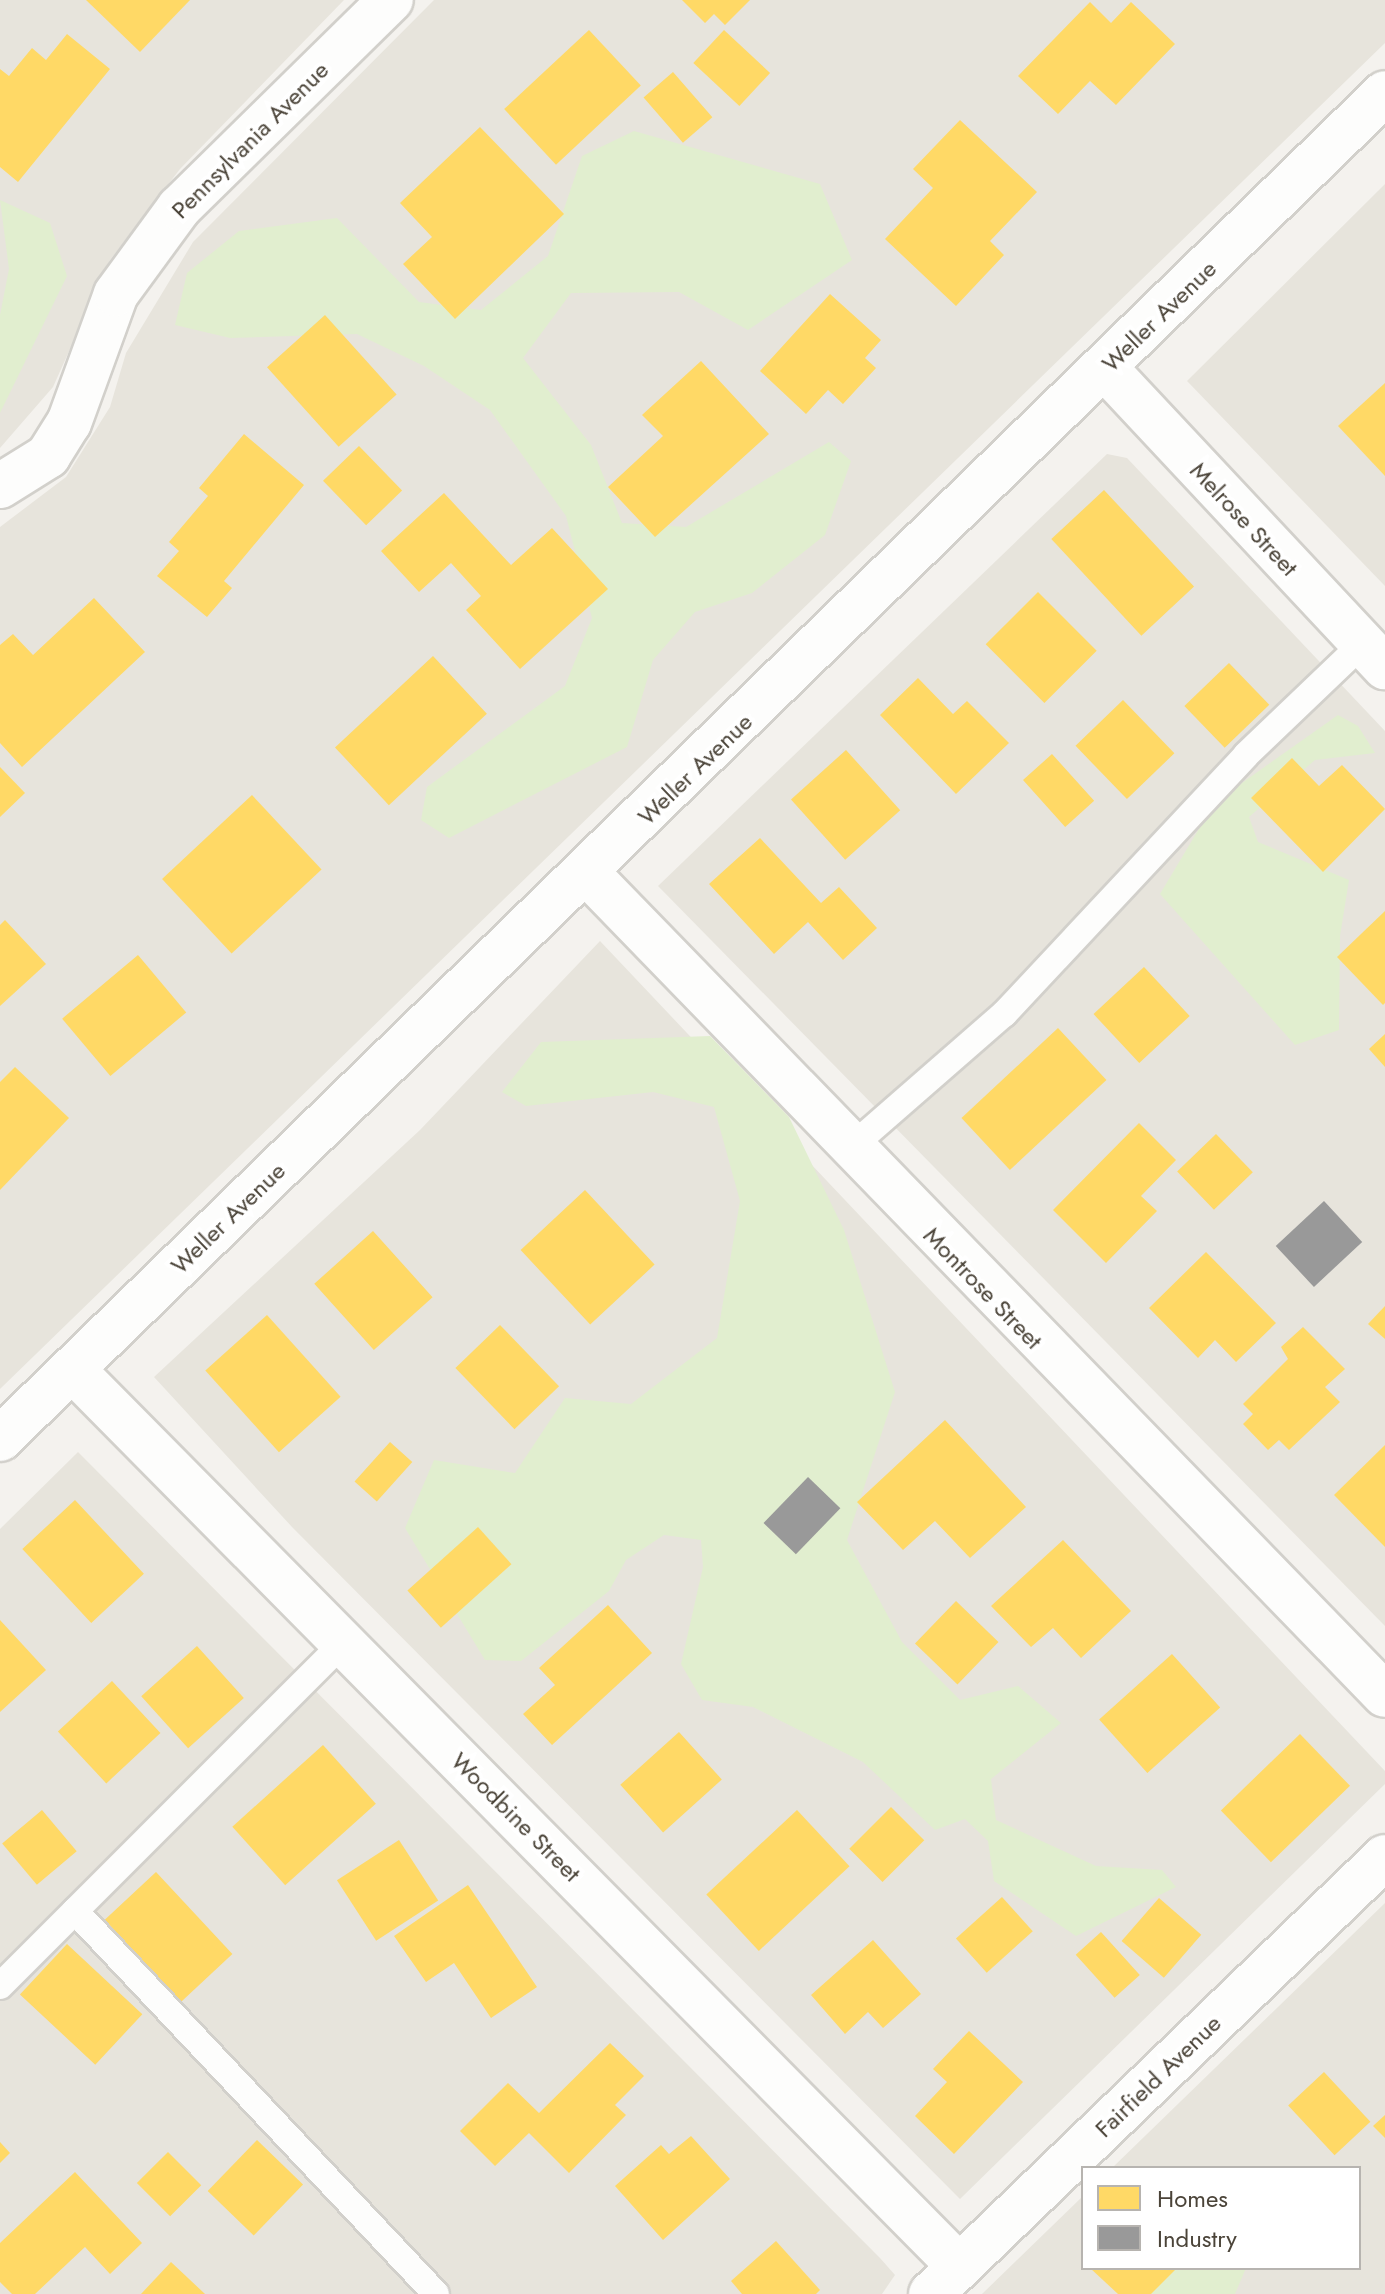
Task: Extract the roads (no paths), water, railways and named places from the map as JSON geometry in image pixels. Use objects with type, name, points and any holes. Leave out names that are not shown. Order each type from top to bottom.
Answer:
[{"type":"street","name":"Pennsylvania Avenue","points":[[0,486],[55,445],[116,294],[179,208],[391,0]]},
{"type":"street","name":"Weller Avenue","points":[[0,1439],[588,874],[1385,93]]},
{"type":"street","name":"Melrose Street","points":[[1105,368],[1374,656]]},
{"type":"street","name":"Montrose Street","points":[[588,874],[849,1149],[1385,1695]]},
{"type":"street","name":"Woodbine Street","points":[[72,1369],[344,1642],[945,2280]]},
{"type":"street","name":"Fairfield Avenue","points":[[945,2280],[1385,1857]]},
{"type":"lane","points":[[849,1149],[1004,1014],[1246,755],[1374,656]]},
{"type":"lane","points":[[0,1986],[344,1642]]},
{"type":"lane","points":[[75,1911],[436,2294]]}]
